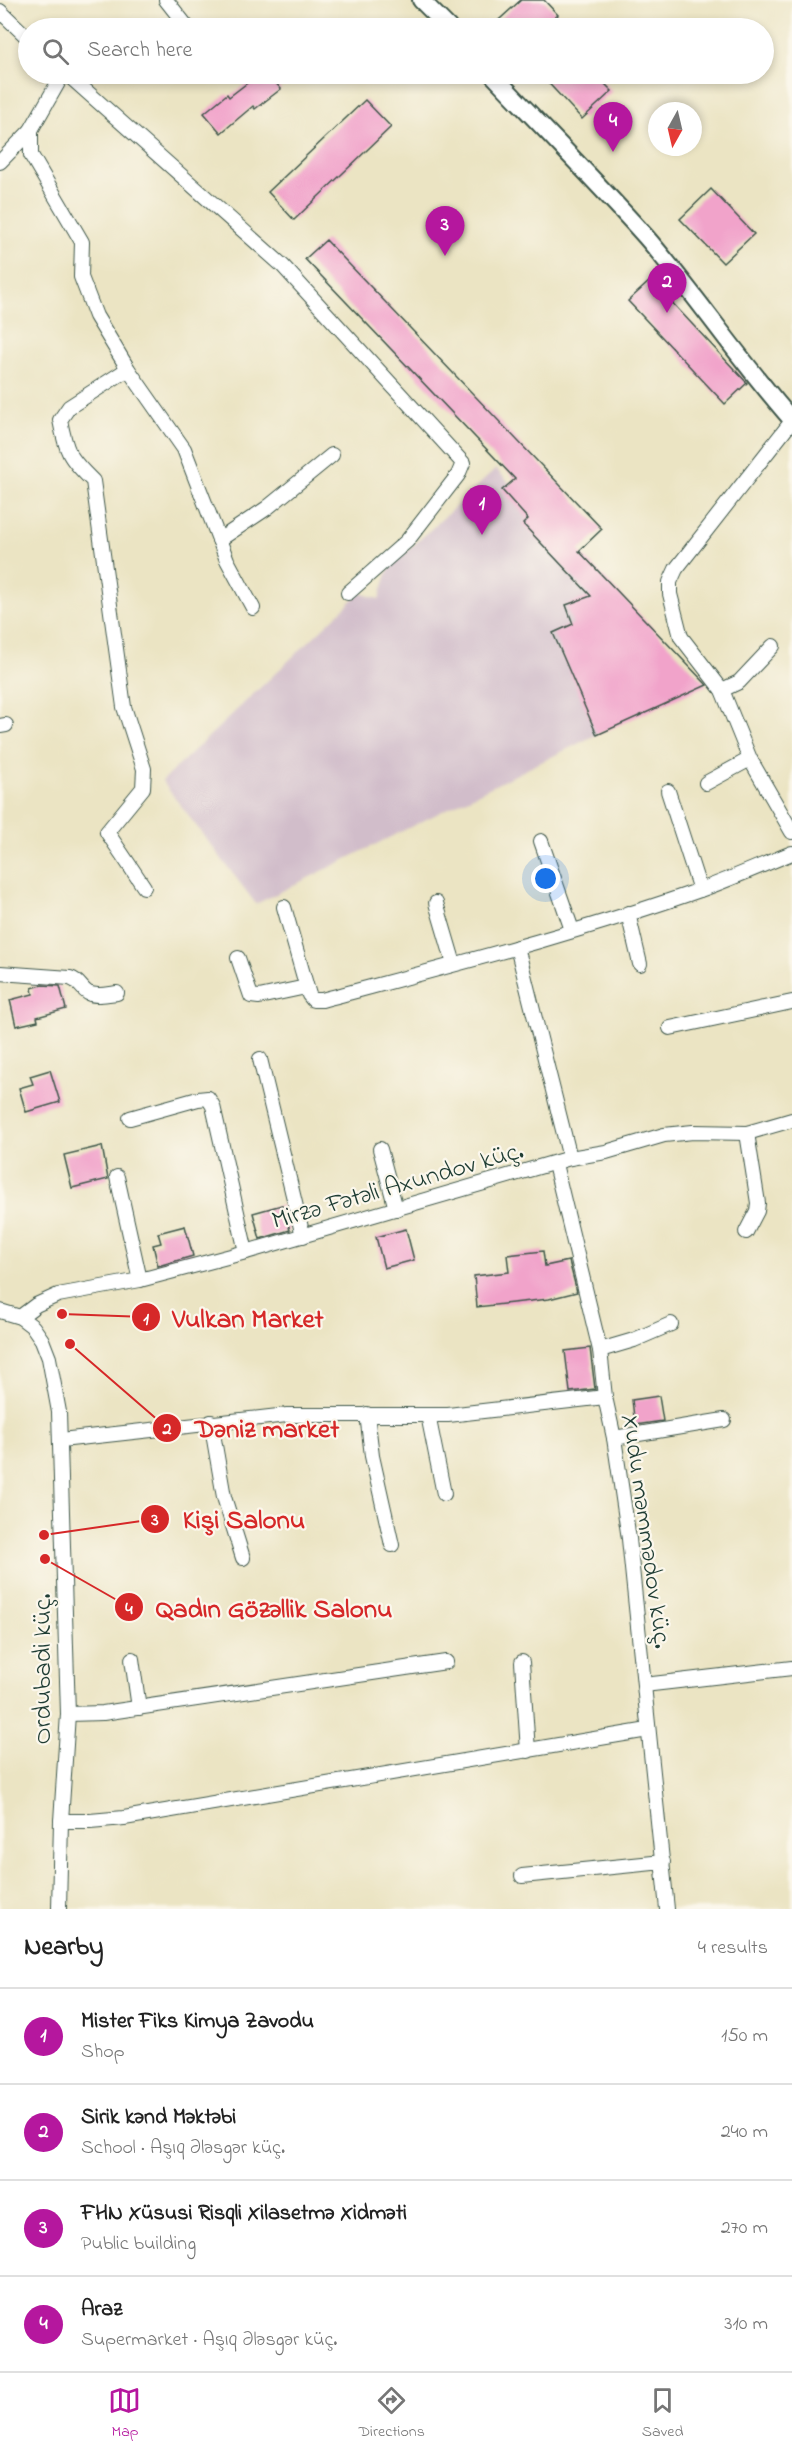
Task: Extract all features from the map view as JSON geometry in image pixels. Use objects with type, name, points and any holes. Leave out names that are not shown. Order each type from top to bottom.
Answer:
[{"type":"street","points":[[166,0],[180,18]]},
{"type":"street","points":[[421,0],[439,18]]},
{"type":"street","points":[[0,11],[18,28]]},
{"type":"street","points":[[0,162],[31,130],[59,84]]},
{"type":"street","points":[[76,84],[283,266],[463,463],[458,475],[407,541],[348,593]]},
{"type":"street","points":[[501,84],[645,237],[706,309],[760,382],[792,420],[676,569],[670,582],[670,594],[681,637],[722,690],[750,759],[792,832]]},
{"type":"street","points":[[31,130],[31,155],[82,242],[81,277],[96,316],[128,369],[184,449],[227,560],[253,608]]},
{"type":"street","points":[[128,369],[69,406],[60,420],[63,437],[72,460],[93,481],[124,707],[144,769],[143,788],[107,832],[144,887]]},
{"type":"street","points":[[219,540],[267,508],[332,456]]},
{"type":"street","points":[[722,690],[739,682],[773,646]]},
{"type":"street","points":[[706,783],[750,759]]},
{"type":"street","points":[[668,791],[700,890]]},
{"type":"street","points":[[541,841],[572,930]]},
{"type":"street","points":[[284,907],[306,987],[313,1000],[322,1000],[517,947],[628,913],[700,890],[792,853]]},
{"type":"street","points":[[435,903],[454,964]]},
{"type":"street","points":[[628,913],[640,964]]},
{"type":"street","points":[[517,947],[570,1158]]},
{"type":"street","points":[[238,958],[251,996],[259,997],[306,987]]},
{"type":"street","points":[[0,973],[70,978],[77,980],[87,993],[95,995],[117,993]]},
{"type":"street","points":[[670,1028],[792,1002]]},
{"type":"street","points":[[260,1059],[303,1236]]},
{"type":"street","points":[[130,1118],[208,1098],[213,1106],[246,1252]]},
{"type":"street","name":"Mirzə Fətəli Axundov küç.","points":[[20,1317],[36,1305],[58,1296],[140,1280],[246,1252],[570,1158],[606,1152],[664,1135],[693,1132],[747,1133],[792,1120]]},
{"type":"street","points":[[746,1232],[757,1211],[758,1203],[747,1133]]},
{"type":"street","points":[[380,1149],[396,1209]]},
{"type":"street","name":"Xudu məmmədov küç.","points":[[555,1164],[600,1350],[605,1397],[630,1539],[667,1909]]},
{"type":"street","points":[[117,1177],[140,1280]]},
{"type":"street","name":"Ordubadi küç.","points":[[0,1311],[20,1317],[33,1327],[42,1340],[56,1388],[61,1440],[68,1714],[61,1821],[59,1909]]},
{"type":"street","points":[[600,1350],[634,1340],[671,1324]]},
{"type":"street","points":[[61,1440],[153,1431],[211,1422],[314,1414],[448,1415],[605,1397]]},
{"type":"street","points":[[367,1414],[372,1456],[392,1545]]},
{"type":"street","points":[[428,1415],[444,1494]]},
{"type":"street","points":[[614,1438],[724,1420]]},
{"type":"street","points":[[211,1422],[224,1497],[243,1558]]},
{"type":"street","points":[[132,1659],[139,1708]]},
{"type":"street","points":[[68,1714],[83,1715],[139,1708],[446,1662]]},
{"type":"street","points":[[522,1662],[528,1751]]},
{"type":"street","points":[[644,1685],[792,1668]]},
{"type":"street","points":[[61,1821],[124,1818],[648,1730]]},
{"type":"street","points":[[522,1876],[663,1862]]},
{"type":"shaded area","points":[[496,469],[698,684],[256,904],[162,781],[360,593],[379,599],[389,568]]},
{"type":"building","points":[[521,0],[544,0],[558,15],[555,18],[501,18]]},
{"type":"building","points":[[246,84],[277,84],[281,89],[255,109],[253,106],[221,133],[204,113],[227,94],[229,97]]},
{"type":"building","points":[[549,84],[605,84],[612,91],[582,119]]},
{"type":"building","points":[[365,100],[391,127],[294,220],[268,192]]},
{"type":"building","points":[[711,189],[754,234],[723,263],[680,219]]},
{"type":"building","points":[[326,240],[602,529],[579,551],[707,685],[597,735],[553,633],[573,624],[566,605],[591,596],[523,524],[528,519],[502,490],[515,479],[305,259]]},
{"type":"building","points":[[651,280],[747,383],[725,404],[628,301]]},
{"type":"building","points":[[42,985],[60,986],[66,1009],[37,1017],[38,1021],[16,1026],[10,1000],[33,994],[32,988]]},
{"type":"building","points":[[50,1070],[60,1102],[26,1112],[19,1088],[33,1084],[30,1076]]},
{"type":"building","points":[[102,1146],[108,1179],[72,1188],[64,1155]]},
{"type":"building","points":[[282,1205],[290,1230],[260,1239],[253,1213]]},
{"type":"building","points":[[185,1226],[193,1256],[158,1266],[153,1245],[161,1243],[158,1233]]},
{"type":"building","points":[[406,1229],[414,1260],[384,1268],[376,1237]]},
{"type":"building","points":[[543,1251],[545,1266],[569,1261],[577,1292],[549,1299],[477,1307],[474,1276],[509,1272],[507,1255]]},
{"type":"building","points":[[590,1348],[595,1389],[570,1392],[565,1351]]},
{"type":"building","points":[[659,1396],[663,1421],[635,1425],[632,1400]]},
{"type":"place","name":"Araz","points":[[613,152]]},
{"type":"place","name":"FHN Xüsusi Risqli Xilasetmə Xidməti","points":[[445,256]]},
{"type":"place","name":"Sirik kənd Məktəbi","points":[[667,313]]},
{"type":"place","name":"Mister Fiks Kimya Zavodu","points":[[482,535]]},
{"type":"place","name":"Vulkan Market","points":[[62,1314]]},
{"type":"place","name":"Dəniz market","points":[[70,1344]]},
{"type":"place","name":"Kişi Salonu","points":[[44,1535]]},
{"type":"place","name":"Qadın Gözəllik Salonu","points":[[45,1559]]}]
